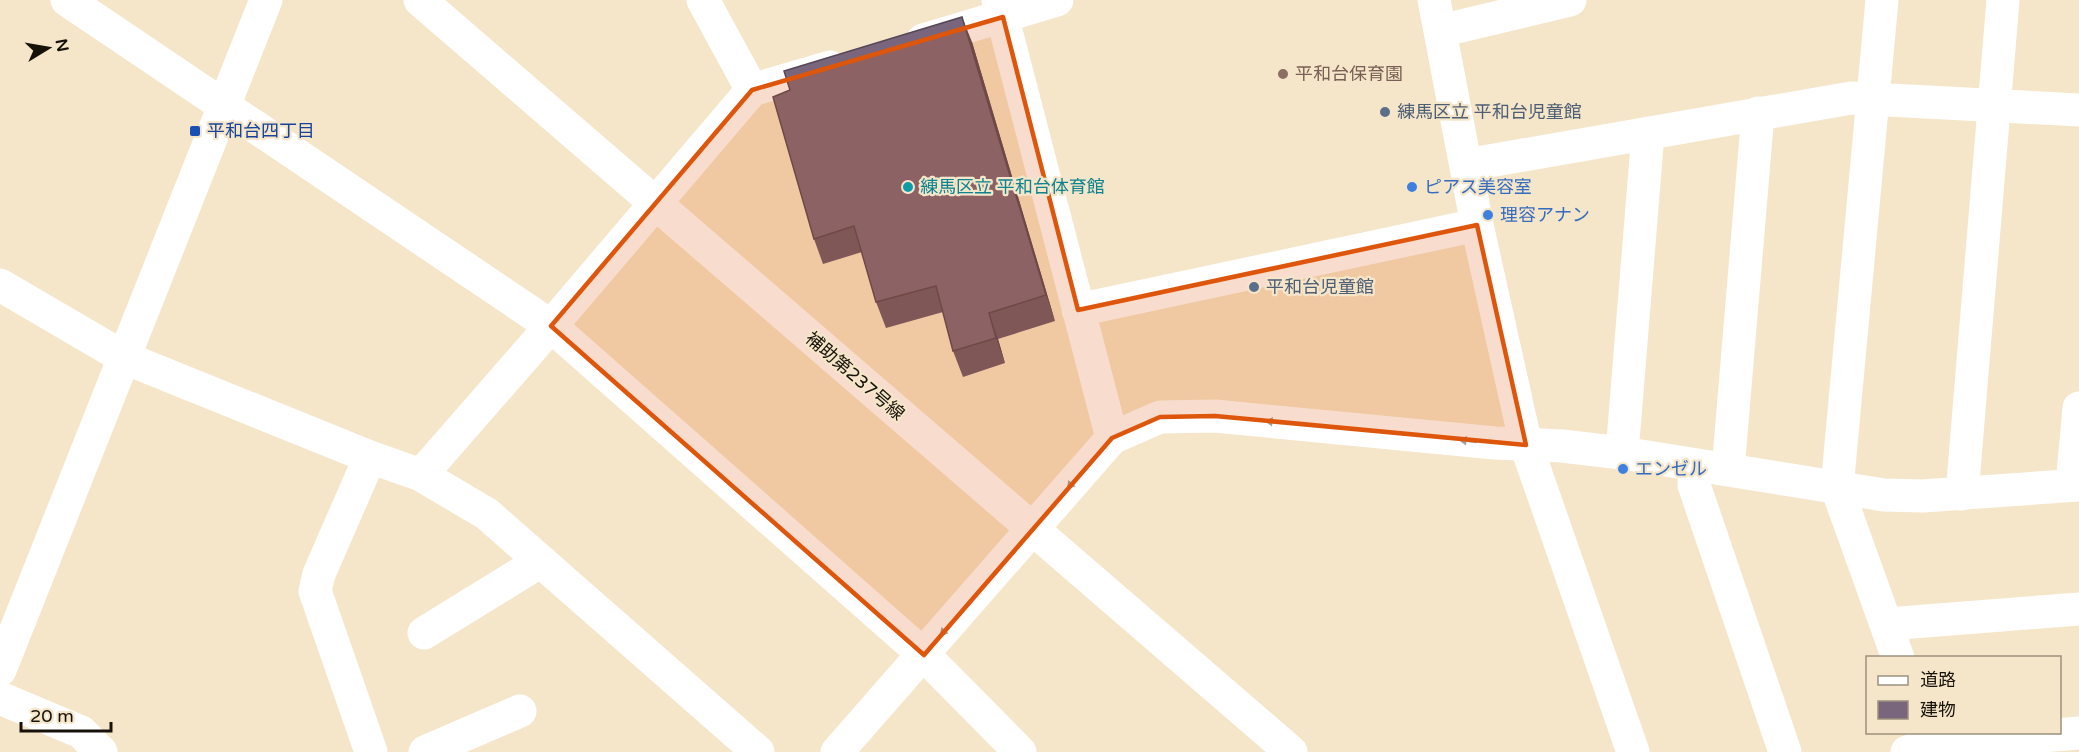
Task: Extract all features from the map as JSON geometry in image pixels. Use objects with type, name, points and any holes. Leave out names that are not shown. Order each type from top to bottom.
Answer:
[{"type":"street","points":[[67,0],[551,326],[924,655],[1020,752]]},
{"type":"street","points":[[0,670],[266,0]]},
{"type":"street","name":"補助第237号線","points":[[420,0],[1291,752]]},
{"type":"street","points":[[703,0],[752,90]]},
{"type":"street","points":[[900,47],[1000,8],[1057,0]]},
{"type":"street","points":[[1570,0],[1437,16],[1477,225],[1526,445],[1633,752]]},
{"type":"street","points":[[1882,0],[1837,488],[1898,656]]},
{"type":"street","points":[[1962,494],[2003,0]]},
{"type":"street","points":[[1000,8],[1112,438]]},
{"type":"street","points":[[421,475],[752,90],[855,60]]},
{"type":"street","points":[[1466,165],[1851,98],[2079,110]]},
{"type":"street","points":[[1728,470],[1758,113]]},
{"type":"street","points":[[1622,453],[1647,133]]},
{"type":"street","points":[[1078,310],[1477,225]]},
{"type":"street","points":[[0,285],[125,358],[370,457],[421,475],[487,514],[758,752]]},
{"type":"street","points":[[837,752],[1112,438],[1160,417],[1215,416],[1622,453],[1884,495],[1923,496],[2076,485],[2079,408]]},
{"type":"street","points":[[370,457],[319,574],[315,591],[371,752]]},
{"type":"street","points":[[1695,466],[1694,485],[1785,752]]},
{"type":"street","points":[[424,633],[541,561]]},
{"type":"street","points":[[1887,624],[2079,609]]},
{"type":"street","points":[[0,698],[81,732],[101,752]]},
{"type":"street","points":[[425,752],[520,711]]},
{"type":"street","points":[[1923,745],[2079,733]]},
{"type":"highlighted area","points":[[1003,17],[1078,310],[1477,225],[1526,445],[1215,416],[1160,417],[1112,438],[924,655],[551,326],[752,90]]},
{"type":"building","name":"練馬区立 平和台体育館","points":[[962,17],[1046,295],[989,313],[996,338],[953,351],[936,286],[876,302],[854,226],[814,239],[773,97],[790,90],[784,71]]},
{"type":"place","name":"平和台保育園","points":[[1283,74]]},
{"type":"place","name":"練馬区立 平和台児童館","points":[[1385,112]]},
{"type":"place","name":"平和台四丁目","points":[[195,131]]},
{"type":"place","name":"練馬区立 平和台体育館","points":[[908,187]]},
{"type":"place","name":"ピアス美容室","points":[[1412,187]]},
{"type":"place","name":"理容アナン","points":[[1488,215]]},
{"type":"place","name":"平和台児童館","points":[[1254,287]]},
{"type":"place","name":"エンゼル","points":[[1623,469]]}]
